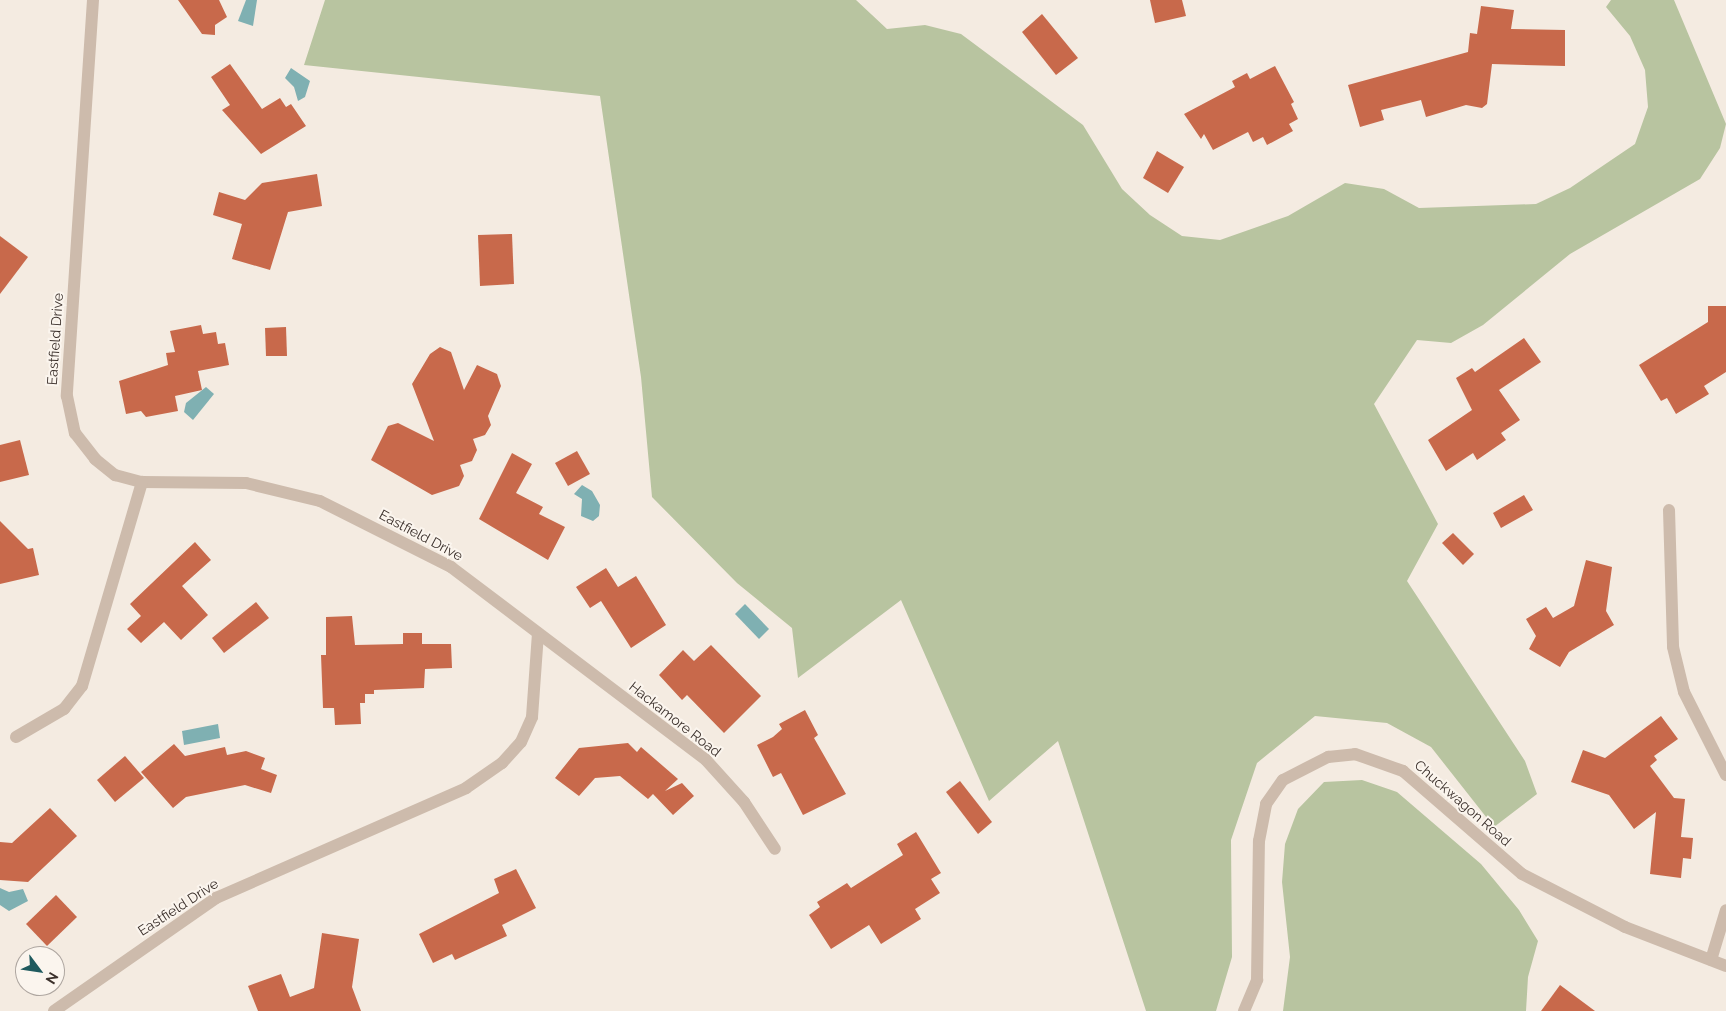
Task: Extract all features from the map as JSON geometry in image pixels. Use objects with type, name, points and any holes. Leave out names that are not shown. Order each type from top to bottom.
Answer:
[{"type":"street","name":"Eastfield Drive","points":[[54,1011],[216,898],[466,788],[502,763],[521,742],[532,717],[538,633],[452,567],[320,501],[246,483],[142,482],[115,475],[95,459],[75,433],[67,396],[93,0]]},
{"type":"street","points":[[16,737],[64,709],[82,686],[142,482]]},
{"type":"street","points":[[1669,510],[1673,647],[1684,692],[1726,774]]},
{"type":"street","name":"Hackamore Road","points":[[538,633],[706,760],[744,802],[775,849]]},
{"type":"street","name":"Chuckwagon Road","points":[[1244,1011],[1257,980],[1259,841],[1266,804],[1283,780],[1328,757],[1355,754],[1403,771],[1522,874],[1625,927],[1726,966]]},
{"type":"street","points":[[1711,960],[1726,910]]},
{"type":"green space","points":[[325,0],[856,0],[887,29],[925,25],[961,34],[1083,125],[1122,189],[1150,215],[1182,236],[1220,240],[1288,216],[1345,183],[1384,189],[1419,208],[1536,204],[1570,188],[1635,144],[1648,107],[1645,70],[1630,36],[1606,7],[1611,0],[1674,0],[1726,124],[1720,148],[1700,179],[1570,254],[1483,325],[1451,343],[1417,340],[1374,404],[1438,524],[1407,581],[1525,761],[1537,794],[1494,827],[1431,747],[1387,723],[1315,716],[1257,763],[1231,840],[1232,957],[1216,1011],[1146,1011],[1058,741],[989,801],[901,600],[798,678],[792,628],[737,583],[652,497],[641,377],[600,96],[304,65]]},
{"type":"green space","points":[[1362,780],[1397,792],[1481,864],[1519,910],[1538,941],[1528,977],[1526,1011],[1283,1011],[1290,957],[1282,882],[1285,844],[1298,809],[1324,782]]},
{"type":"water","points":[[246,0],[257,0],[253,26],[238,21]]},
{"type":"water","points":[[291,68],[310,81],[305,97],[298,101],[294,87],[285,78]]},
{"type":"water","points":[[206,387],[214,394],[193,420],[184,412],[186,403]]},
{"type":"water","points":[[582,485],[592,491],[600,505],[599,516],[593,521],[581,516],[582,499],[574,494]]},
{"type":"water","points":[[745,604],[769,629],[759,639],[735,614]]},
{"type":"water","points":[[218,724],[220,738],[184,745],[182,731]]},
{"type":"water","points":[[0,888],[9,892],[23,889],[28,901],[9,911],[0,905]]},
{"type":"building","points":[[178,0],[219,0],[227,17],[215,25],[215,35],[202,34]]},
{"type":"building","points":[[1150,0],[1182,0],[1186,16],[1155,23]]},
{"type":"building","points":[[1481,6],[1514,10],[1511,29],[1565,30],[1565,66],[1492,64],[1487,104],[1482,108],[1466,105],[1426,117],[1421,100],[1381,110],[1384,120],[1360,127],[1348,85],[1468,52],[1470,33],[1477,34]]},
{"type":"building","points":[[1042,14],[1078,58],[1056,75],[1022,32]]},
{"type":"building","points":[[230,64],[262,109],[280,98],[286,107],[291,104],[306,126],[261,154],[222,110],[230,105],[211,77]]},
{"type":"building","points":[[1275,66],[1294,102],[1291,104],[1298,119],[1289,124],[1293,131],[1267,145],[1263,137],[1253,142],[1248,132],[1213,150],[1204,134],[1201,139],[1184,114],[1235,87],[1232,81],[1247,73],[1250,79]]},
{"type":"building","points":[[1157,151],[1184,167],[1168,193],[1143,178]]},
{"type":"building","points":[[317,174],[322,206],[288,212],[270,270],[232,259],[242,224],[213,215],[219,192],[245,200],[262,183]]},
{"type":"building","points":[[512,234],[514,284],[480,286],[478,235]]},
{"type":"building","points":[[0,236],[28,257],[0,294]]},
{"type":"building","points":[[1708,306],[1726,306],[1726,372],[1704,386],[1709,394],[1676,414],[1667,398],[1661,401],[1639,365],[1708,322]]},
{"type":"building","points":[[201,325],[203,334],[216,332],[218,344],[225,343],[229,365],[198,371],[202,390],[175,396],[178,411],[146,417],[141,411],[126,414],[119,381],[168,365],[166,353],[175,352],[170,331]]},
{"type":"building","points":[[286,327],[287,356],[266,356],[265,328]]},
{"type":"building","points":[[1524,338],[1541,362],[1499,390],[1520,420],[1501,433],[1506,440],[1477,460],[1473,453],[1446,471],[1428,440],[1472,410],[1456,378],[1472,368],[1475,372]]},
{"type":"building","points":[[440,347],[451,352],[464,390],[477,365],[497,374],[501,386],[488,416],[491,425],[485,435],[473,439],[477,450],[472,461],[460,465],[464,476],[459,486],[432,495],[371,460],[388,426],[398,423],[434,441],[412,384],[430,354]]},
{"type":"building","points":[[20,440],[29,475],[0,482],[0,445]]},
{"type":"building","points":[[577,451],[590,474],[568,486],[555,463]]},
{"type":"building","points":[[512,453],[532,464],[516,493],[543,507],[539,514],[565,527],[548,560],[479,519]]},
{"type":"building","points":[[1524,495],[1533,510],[1501,528],[1493,513]]},
{"type":"building","points":[[0,521],[28,549],[33,548],[39,575],[0,584]]},
{"type":"building","points":[[1453,533],[1474,554],[1463,565],[1442,543]]},
{"type":"building","points":[[195,542],[211,560],[182,586],[208,615],[181,640],[164,622],[141,643],[127,629],[141,616],[130,604]]},
{"type":"building","points":[[1586,560],[1612,567],[1606,611],[1614,625],[1569,652],[1560,667],[1529,649],[1536,636],[1526,619],[1546,607],[1553,618],[1574,606]]},
{"type":"building","points":[[606,568],[618,587],[636,576],[666,625],[631,648],[601,601],[590,608],[576,587]]},
{"type":"building","points":[[256,602],[269,618],[224,653],[212,638]]},
{"type":"building","points":[[352,616],[355,645],[403,644],[403,633],[422,633],[422,644],[451,644],[452,668],[425,669],[424,688],[374,690],[374,694],[365,694],[365,703],[360,703],[361,724],[335,725],[334,708],[323,708],[321,655],[326,655],[326,617]]},
{"type":"building","points":[[711,645],[761,696],[724,733],[687,695],[682,700],[659,675],[683,650],[694,661]]},
{"type":"building","points":[[805,710],[818,735],[814,738],[846,794],[803,815],[781,773],[773,777],[757,745],[773,737],[782,729],[779,724]]},
{"type":"building","points":[[1661,716],[1678,739],[1654,756],[1657,760],[1650,766],[1674,798],[1685,799],[1681,837],[1693,838],[1691,859],[1683,858],[1681,878],[1650,874],[1656,812],[1634,829],[1609,795],[1571,782],[1583,750],[1605,758]]},
{"type":"building","points":[[628,743],[637,752],[641,747],[678,779],[665,791],[682,783],[694,796],[673,815],[653,794],[648,799],[620,776],[595,778],[579,796],[555,778],[579,748]]},
{"type":"building","points":[[174,744],[185,756],[225,747],[227,755],[246,751],[265,758],[261,769],[277,775],[271,793],[245,785],[186,797],[173,808],[141,772]]},
{"type":"building","points":[[125,756],[144,778],[115,802],[97,780]]},
{"type":"building","points":[[960,781],[992,822],[978,834],[946,792]]},
{"type":"building","points":[[50,808],[77,836],[28,882],[0,880],[0,842],[12,843]]},
{"type":"building","points":[[916,832],[941,873],[931,879],[940,893],[915,909],[921,919],[881,944],[869,925],[831,949],[809,915],[820,907],[817,902],[847,883],[851,888],[903,855],[897,844]]},
{"type":"building","points":[[516,869],[536,908],[502,925],[507,936],[455,960],[452,954],[433,963],[419,934],[499,893],[494,879]]},
{"type":"building","points":[[56,895],[77,917],[47,946],[26,924]]},
{"type":"building","points":[[322,933],[359,939],[352,987],[361,1011],[258,1011],[248,986],[281,974],[290,997],[314,988]]},
{"type":"building","points":[[1560,985],[1595,1011],[1541,1011]]}]
